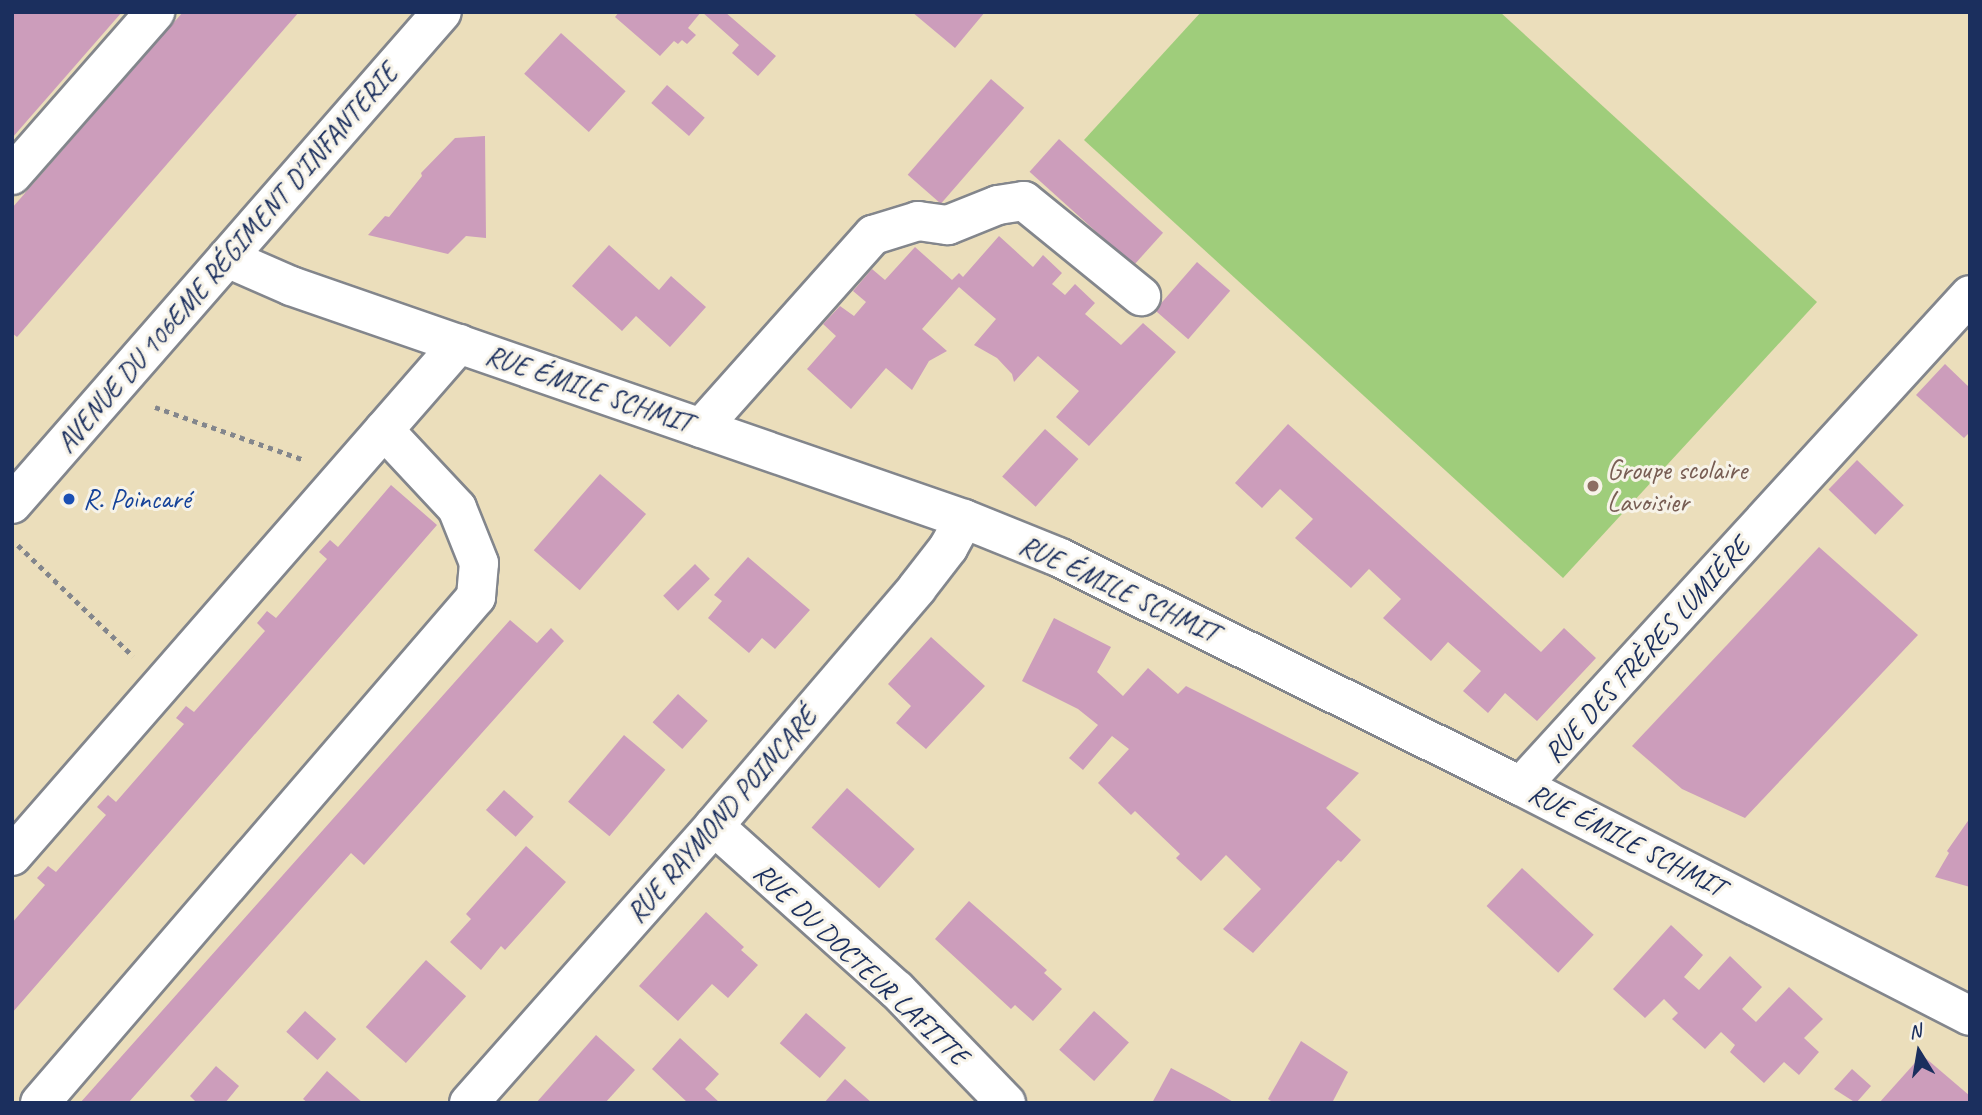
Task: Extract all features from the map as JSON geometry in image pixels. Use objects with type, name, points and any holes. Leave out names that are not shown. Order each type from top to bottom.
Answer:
[{"type":"street","points":[[12,175],[155,12]]},
{"type":"street","name":"AVENUE DU 106EME RÉGIMENT D'INFANTERIE","points":[[12,504],[442,12]]},
{"type":"street","points":[[701,428],[873,235],[918,221],[948,225],[998,205],[1024,201],[1141,296]]},
{"type":"street","name":"RUE ÉMILE SCHMIT","points":[[227,258],[290,286],[964,519],[1058,557],[1521,786],[1970,1016]]},
{"type":"street","name":"RUE DES FRÈRES LUMIÈRE","points":[[1521,786],[1970,295]]},
{"type":"street","points":[[12,856],[459,344]]},
{"type":"street","points":[[40,1103],[476,597],[478,563],[457,508],[384,430]]},
{"type":"street","name":"RUE RAYMOND POINCARÉ","points":[[469,1103],[714,826],[917,588],[948,548],[964,519]]},
{"type":"street","name":"RUE DU DOCTEUR LAFITTE","points":[[714,826],[897,990],[1006,1103]]},
{"type":"path","points":[[111,391],[345,474]]},
{"type":"path","points":[[12,540],[162,684]]},
{"type":"green space","name":"Groupe scolaire Lavoisier","points":[[1201,12],[1500,12],[1817,302],[1563,578],[1084,140]]},
{"type":"building","points":[[12,12],[122,12],[12,138]]},
{"type":"building","points":[[183,12],[299,12],[17,337],[12,333],[12,208]]},
{"type":"building","points":[[619,12],[701,12],[688,28],[696,35],[687,44],[682,40],[678,44],[674,41],[660,56],[615,17]]},
{"type":"building","points":[[702,12],[725,12],[776,56],[758,76],[732,53],[739,45]]},
{"type":"building","points":[[912,12],[985,12],[955,48]]},
{"type":"building","points":[[561,33],[626,91],[589,132],[524,74]]},
{"type":"building","points":[[991,79],[1024,108],[941,204],[908,175]]},
{"type":"building","points":[[667,85],[705,118],[689,136],[651,103]]},
{"type":"building","points":[[485,136],[486,238],[466,236],[448,254],[368,235],[385,216],[389,217],[422,176],[421,173],[455,138]]},
{"type":"building","points":[[1059,139],[1163,233],[1134,265],[1030,172]]},
{"type":"building","points":[[999,236],[1033,267],[1043,255],[1062,273],[1052,284],[1065,295],[1075,284],[1095,303],[1085,314],[1121,345],[1143,323],[1176,352],[1089,446],[1056,417],[1079,391],[1038,356],[1014,382],[1012,374],[997,358],[974,345],[996,319],[959,287],[922,329],[947,351],[929,361],[912,390],[886,368],[851,409],[807,369],[836,336],[823,324],[840,306],[854,316],[866,302],[853,291],[872,269],[885,280],[915,247],[952,280],[959,273],[963,277]]},
{"type":"building","points":[[609,245],[659,290],[671,276],[706,307],[670,347],[636,316],[622,331],[572,286]]},
{"type":"building","points":[[1197,262],[1230,291],[1188,339],[1155,310]]},
{"type":"building","points":[[1945,364],[1970,388],[1970,432],[1964,438],[1916,395]]},
{"type":"building","points":[[1288,424],[1541,652],[1564,628],[1596,658],[1537,721],[1505,693],[1488,713],[1463,691],[1481,671],[1448,642],[1431,661],[1383,618],[1401,599],[1369,569],[1351,588],[1295,538],[1313,519],[1280,489],[1262,508],[1235,483]]},
{"type":"building","points":[[1045,429],[1078,459],[1036,507],[1002,477]]},
{"type":"building","points":[[1857,460],[1904,505],[1875,535],[1829,489]]},
{"type":"building","points":[[600,474],[646,514],[580,590],[534,550]]},
{"type":"building","points":[[391,485],[437,525],[12,1013],[12,923],[45,885],[37,878],[48,866],[56,872],[106,815],[97,807],[108,795],[116,802],[184,724],[176,718],[186,706],[194,712],[265,631],[257,623],[267,611],[276,618],[327,559],[319,552],[330,540],[338,547]]},
{"type":"building","points":[[1819,547],[1918,635],[1745,818],[1682,789],[1632,746]]},
{"type":"building","points":[[748,557],[810,610],[775,649],[762,638],[749,653],[708,618],[722,601],[714,595]]},
{"type":"building","points":[[695,564],[710,579],[678,611],[663,596]]},
{"type":"building","points":[[1054,618],[1111,647],[1097,672],[1123,696],[1148,668],[1178,694],[1186,686],[1359,773],[1326,808],[1361,840],[1341,862],[1338,860],[1253,953],[1223,929],[1261,889],[1226,855],[1201,881],[1176,858],[1180,854],[1135,811],[1131,815],[1098,783],[1129,749],[1112,736],[1083,770],[1069,758],[1098,725],[1078,709],[1022,681]]},
{"type":"building","points":[[510,620],[537,643],[551,628],[564,641],[364,865],[351,853],[128,1103],[80,1103]]},
{"type":"building","points":[[931,637],[985,686],[926,749],[896,723],[911,706],[888,684]]},
{"type":"building","points":[[678,694],[708,721],[682,749],[653,722]]},
{"type":"building","points":[[624,735],[665,770],[609,836],[568,802]]},
{"type":"building","points":[[847,788],[915,849],[879,888],[812,827]]},
{"type":"building","points":[[504,790],[534,817],[516,837],[486,810]]},
{"type":"building","points":[[1970,818],[1970,887],[1935,877],[1949,853],[1947,851]]},
{"type":"building","points":[[526,846],[566,882],[505,950],[501,946],[481,970],[450,942],[471,919],[466,914]]},
{"type":"building","points":[[1522,868],[1594,935],[1558,973],[1487,906]]},
{"type":"building","points":[[969,901],[1047,970],[1044,973],[1062,989],[1033,1021],[1015,1005],[1011,1009],[935,939]]},
{"type":"building","points":[[706,912],[744,947],[741,950],[758,965],[728,998],[712,984],[678,1021],[639,986]]},
{"type":"building","points":[[1671,925],[1703,955],[1684,977],[1699,990],[1730,956],[1762,987],[1742,1009],[1756,1022],[1789,987],[1823,1019],[1804,1038],[1819,1052],[1799,1075],[1784,1062],[1764,1083],[1730,1052],[1735,1045],[1721,1032],[1705,1049],[1672,1019],[1678,1013],[1664,999],[1645,1018],[1613,989]]},
{"type":"building","points":[[426,960],[466,996],[406,1063],[366,1027]]},
{"type":"building","points":[[305,1011],[336,1039],[317,1060],[286,1032]]},
{"type":"building","points":[[1094,1011],[1129,1042],[1094,1081],[1059,1050]]},
{"type":"building","points":[[806,1013],[846,1048],[820,1078],[780,1043]]},
{"type":"building","points":[[596,1035],[635,1070],[605,1103],[536,1103]]},
{"type":"building","points":[[680,1038],[719,1074],[705,1089],[720,1103],[688,1103],[652,1069]]},
{"type":"building","points":[[1301,1041],[1348,1072],[1332,1103],[1274,1103],[1268,1099]]},
{"type":"building","points":[[1922,1055],[1970,1096],[1970,1103],[1879,1103]]},
{"type":"building","points":[[216,1066],[239,1086],[225,1103],[197,1103],[190,1096]]},
{"type":"building","points":[[1171,1068],[1211,1089],[1235,1103],[1152,1103]]},
{"type":"building","points":[[1852,1069],[1871,1086],[1856,1103],[1834,1089]]},
{"type":"building","points":[[327,1071],[363,1103],[308,1103],[303,1099]]},
{"type":"building","points":[[845,1079],[872,1103],[824,1103]]},
{"type":"place","name":"Groupe scolaire Lavoisier","points":[[1593,486]]},
{"type":"place","name":"R. Poincaré","points":[[69,499]]}]
